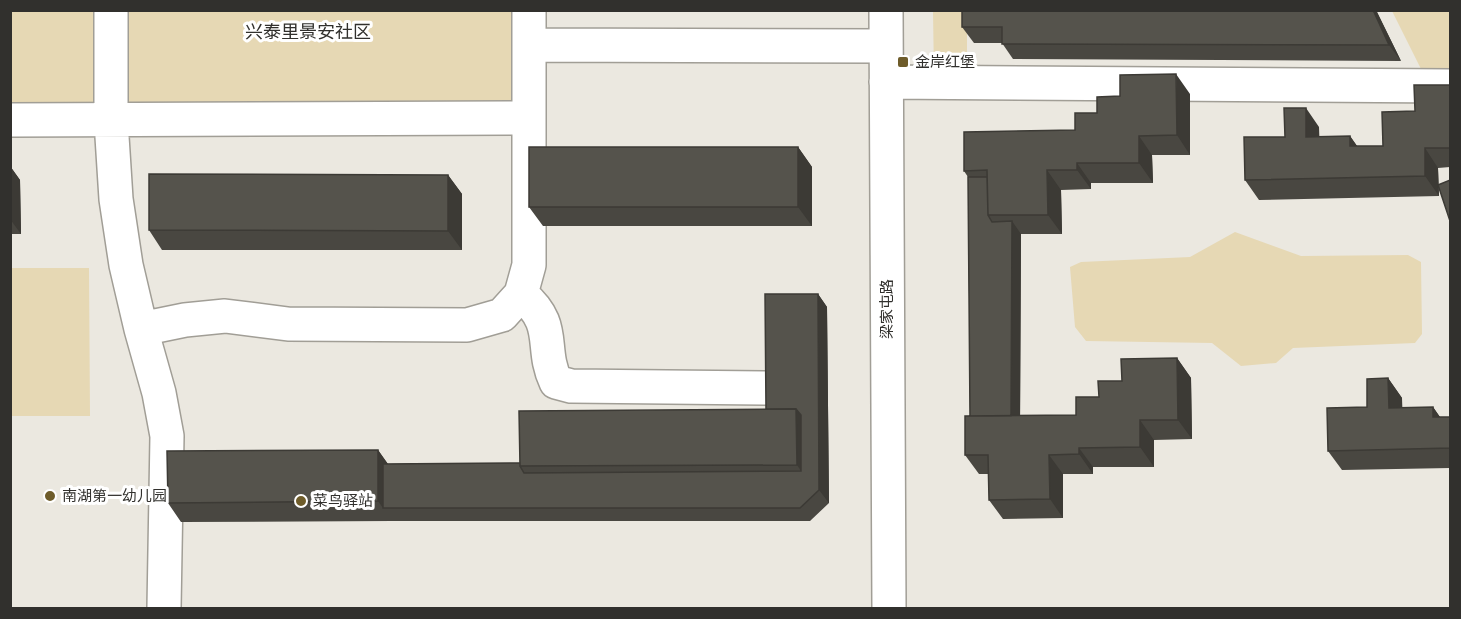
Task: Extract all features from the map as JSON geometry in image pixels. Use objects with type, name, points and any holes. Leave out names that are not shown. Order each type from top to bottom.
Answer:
[{"type":"street","points":[[111,10],[111,120],[116,199],[126,265],[159,393],[166,436],[164,609]]},
{"type":"street","points":[[141,329],[185,320],[225,316],[288,324],[467,325],[502,315],[521,294],[529,265],[529,10]]},
{"type":"street","name":"梁家屯路","points":[[886,10],[889,609]]},
{"type":"street","points":[[529,45],[886,46]]},
{"type":"street","points":[[886,82],[1450,86]]},
{"type":"street","points":[[10,120],[111,120],[529,133],[564,148]]},
{"type":"street","points":[[521,294],[534,305],[544,323],[549,350],[549,368],[556,382],[571,386],[768,388]]},
{"type":"shaded area","points":[[11,11],[105,11],[104,114],[11,113]]},
{"type":"shaded area","points":[[118,11],[524,11],[524,115],[118,115]]},
{"type":"shaded area","points":[[933,11],[967,11],[967,77],[934,77]]},
{"type":"shaded area","points":[[1392,11],[1450,11],[1450,81],[1427,81]]},
{"type":"shaded area","points":[[1235,232],[1301,256],[1408,255],[1421,262],[1422,334],[1415,343],[1293,348],[1276,363],[1241,366],[1212,343],[1086,341],[1075,327],[1070,267],[1081,262],[1190,257]]},
{"type":"shaded area","points":[[10,268],[89,268],[90,416],[11,416]]},
{"type":"building","points":[[962,10],[1373,10],[1389,45],[1002,44],[1002,27],[962,27]]},
{"type":"building","points":[[1176,74],[1177,135],[1139,136],[1139,163],[1077,163],[1077,170],[1047,170],[1048,215],[988,215],[987,170],[964,171],[964,132],[1075,130],[1075,113],[1097,113],[1097,97],[1120,96],[1120,75]]},
{"type":"building","points":[[1414,85],[1450,85],[1450,148],[1425,148],[1425,176],[1245,180],[1244,137],[1285,137],[1284,108],[1306,108],[1306,137],[1350,136],[1350,146],[1383,146],[1382,112],[1415,111]]},
{"type":"building","points":[[529,147],[798,147],[798,207],[529,207]]},
{"type":"building","points":[[149,174],[448,175],[448,231],[149,230]]},
{"type":"building","points":[[968,177],[987,177],[988,215],[992,222],[1012,221],[1011,416],[970,416]]},
{"type":"building","points":[[1450,180],[1450,221],[1438,185]]},
{"type":"building","points":[[765,294],[818,294],[819,490],[800,508],[383,508],[383,464],[520,463],[524,473],[801,471],[801,415],[796,409],[766,409]]},
{"type":"building","points":[[1177,358],[1178,420],[1140,420],[1140,447],[1079,448],[1079,454],[1049,455],[1050,499],[989,500],[988,455],[965,455],[965,416],[1076,415],[1076,397],[1099,397],[1098,381],[1122,381],[1121,359]]},
{"type":"building","points":[[1388,378],[1389,408],[1433,407],[1433,417],[1450,417],[1450,448],[1328,451],[1327,408],[1367,407],[1367,379]]},
{"type":"building","points":[[796,409],[797,465],[520,466],[519,411]]},
{"type":"building","points":[[378,450],[378,501],[168,503],[167,451]]},
{"type":"place","name":"金岸红堡","points":[[903,62]]},
{"type":"place","name":"南湖第一幼儿园","points":[[50,496]]},
{"type":"place","name":"菜鸟驿站","points":[[301,501]]},
{"type":"district","name":"兴泰里景安社区","points":[[308,32]]}]
